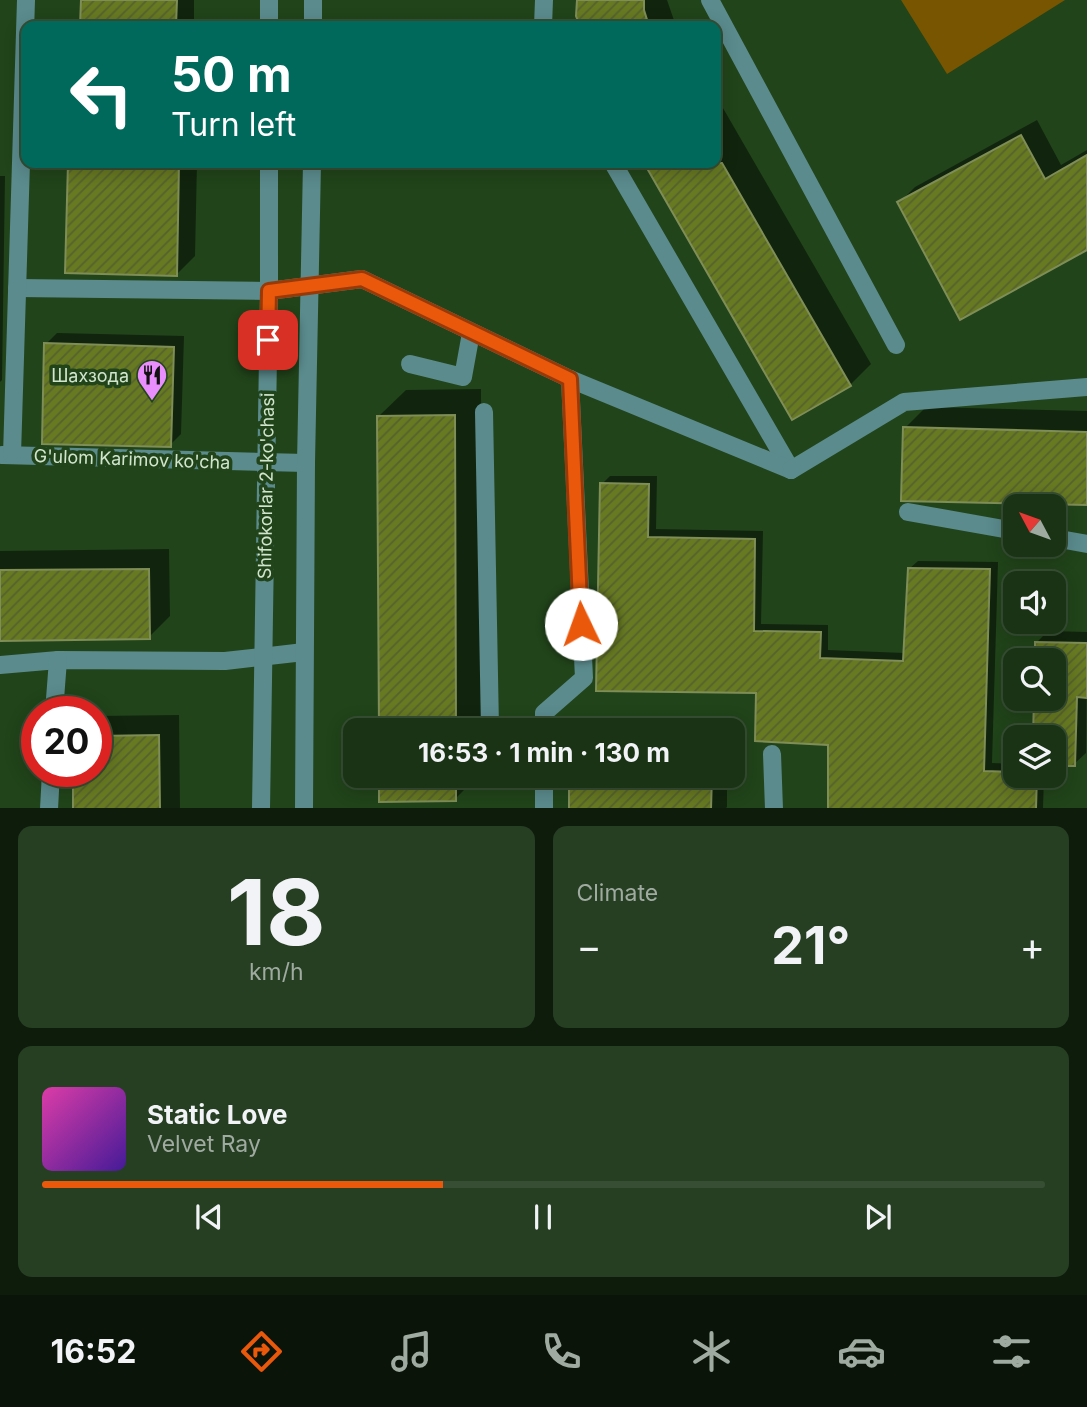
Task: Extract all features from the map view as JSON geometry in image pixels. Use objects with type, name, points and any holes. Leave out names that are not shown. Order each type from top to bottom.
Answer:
[{"type":"street","points":[[25,21],[26,0]]},
{"type":"street","points":[[269,0],[269,21]]},
{"type":"street","points":[[313,0],[313,21]]},
{"type":"street","points":[[543,21],[544,0]]},
{"type":"street","points":[[710,0],[896,345]]},
{"type":"street","points":[[6,455],[17,288],[21,160]]},
{"type":"street","name":"Shifokorlar 2-ko'chasi","points":[[261,808],[269,168]]},
{"type":"street","points":[[304,808],[306,463],[312,168]]},
{"type":"street","points":[[616,168],[792,470]]},
{"type":"street","points":[[17,288],[269,291],[362,279],[570,379],[792,470]]},
{"type":"street","points":[[410,365],[463,377],[471,332]]},
{"type":"street","points":[[547,718],[584,678],[570,379]]},
{"type":"street","points":[[792,470],[904,402],[1087,387]]},
{"type":"street","points":[[484,412],[490,718]]},
{"type":"street","name":"G'ulom Karimov ko'cha","points":[[6,455],[306,463]]},
{"type":"street","points":[[908,512],[1003,529]]},
{"type":"street","points":[[1066,540],[1087,544]]},
{"type":"street","points":[[0,665],[58,660],[225,661],[304,652]]},
{"type":"street","points":[[55,696],[58,660]]},
{"type":"street","points":[[772,754],[774,808]]},
{"type":"street","points":[[49,808],[50,787]]},
{"type":"street","points":[[544,788],[544,808]]},
{"type":"shaded area","points":[[901,0],[1065,0],[947,74]]},
{"type":"building","points":[[81,0],[177,0],[176,21],[80,21]]},
{"type":"building","points":[[577,0],[644,0],[647,21],[578,21]]},
{"type":"building","points":[[1021,135],[1045,179],[1087,155],[1087,250],[960,320],[897,202]]},
{"type":"building","points":[[722,163],[851,386],[792,420],[647,168],[721,168]]},
{"type":"building","points":[[68,168],[179,168],[177,276],[65,273]]},
{"type":"building","points":[[44,343],[174,347],[171,447],[42,444]]},
{"type":"building","points":[[455,415],[456,718],[379,718],[377,416]]},
{"type":"building","points":[[903,427],[1087,432],[1087,505],[1066,505],[1066,494],[1003,494],[1003,503],[901,501]]},
{"type":"building","points":[[600,483],[649,484],[648,537],[755,539],[754,631],[821,632],[820,658],[903,661],[908,568],[990,569],[984,771],[1003,772],[1003,788],[1037,788],[1036,808],[828,808],[828,745],[755,741],[756,693],[596,691]]},
{"type":"building","points":[[149,569],[150,639],[0,641],[0,570]]},
{"type":"building","points":[[1035,642],[1087,643],[1087,698],[1077,697],[1075,766],[1066,766],[1066,725],[1033,725],[1034,711],[1066,711],[1066,648],[1035,648]]},
{"type":"building","points":[[159,735],[160,808],[73,808],[73,787],[112,787],[112,736]]},
{"type":"building","points":[[379,788],[456,788],[456,801],[379,802]]},
{"type":"building","points":[[569,788],[712,788],[711,808],[569,808]]},
{"type":"place","name":"Шахзода","points":[[152,402]]},
{"type":"route","points":[[268,340],[269,291],[362,279],[570,379],[581,624]]}]
